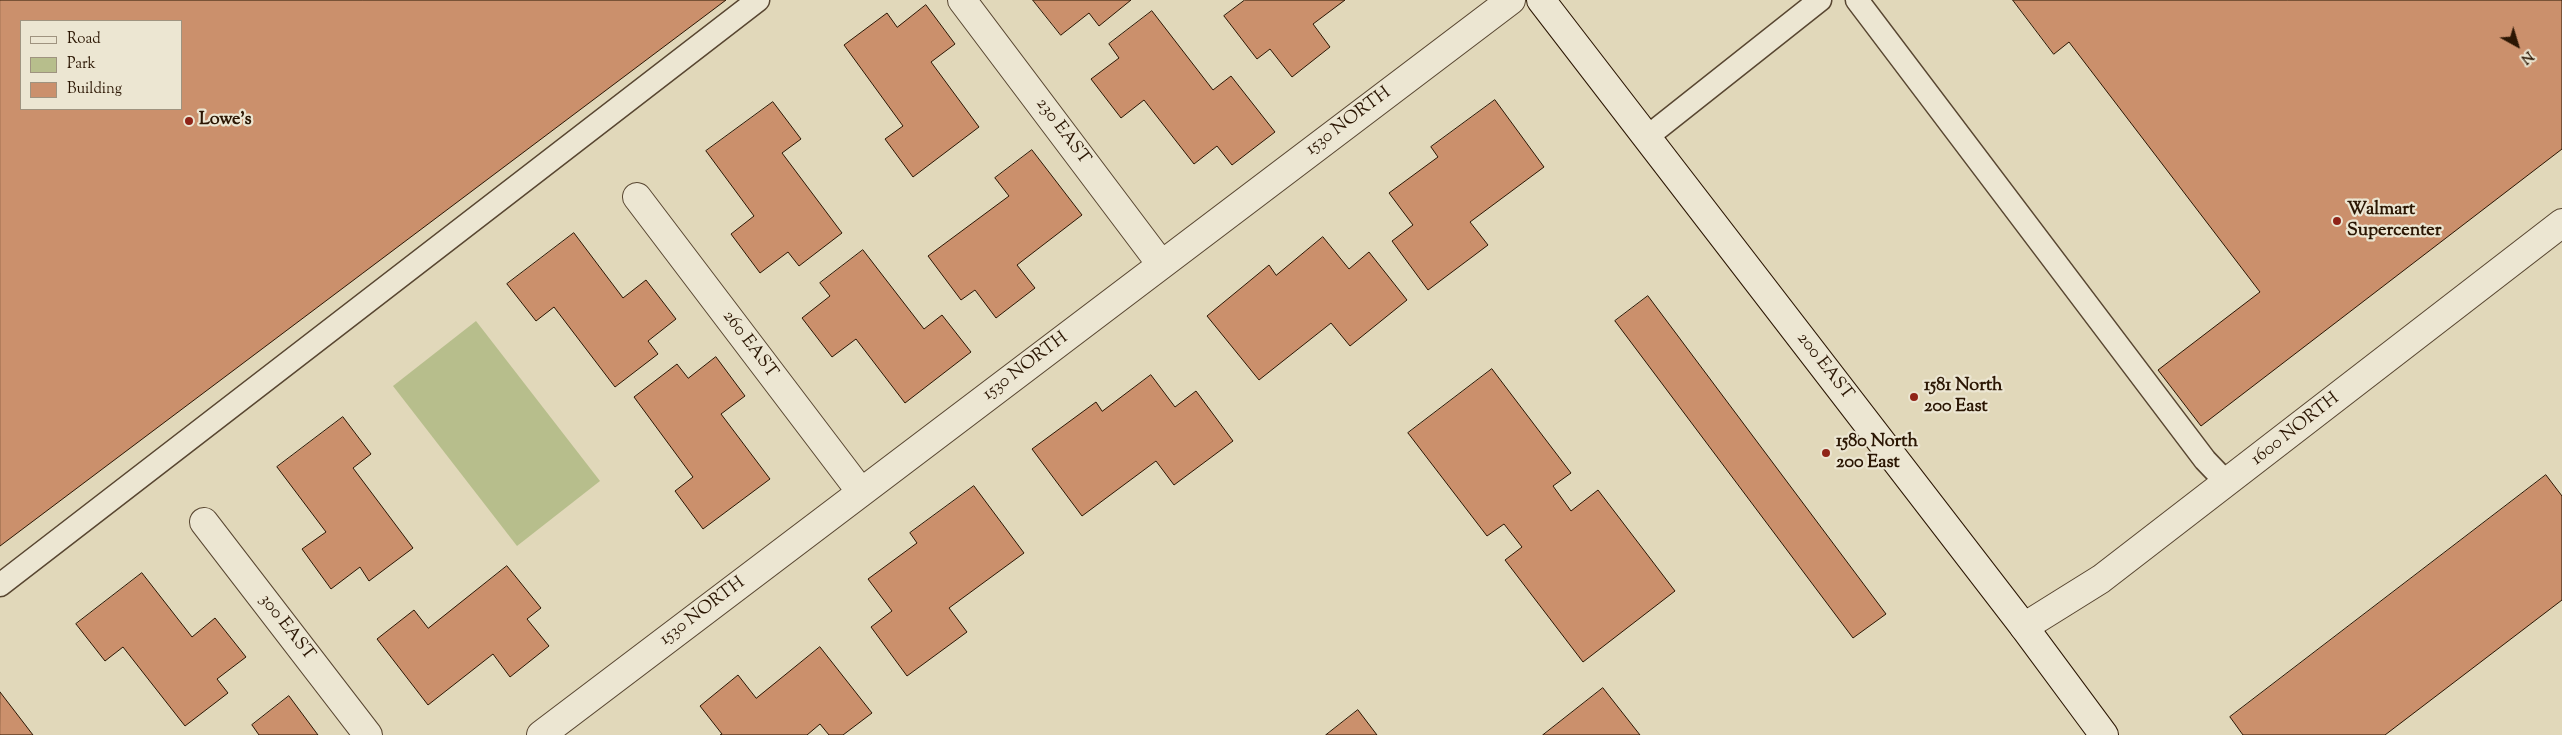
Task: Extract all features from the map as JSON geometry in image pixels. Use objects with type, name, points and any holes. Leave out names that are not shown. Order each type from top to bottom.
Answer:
[{"type":"street","name":"230 EAST","points":[[962,0],[1161,264]]},
{"type":"street","name":"1530 NORTH","points":[[541,735],[1511,0]]},
{"type":"street","name":"200 EAST","points":[[1541,0],[2024,627],[2104,735]]},
{"type":"street","name":"260 EAST","points":[[637,197],[861,492]]},
{"type":"street","name":"1600 NORTH","points":[[2024,627],[2101,579],[2228,483],[2562,223]]},
{"type":"street","name":"300 EAST","points":[[204,522],[368,735]]},
{"type":"lane","points":[[0,585],[758,0]]},
{"type":"lane","points":[[1647,137],[1820,0]]},
{"type":"lane","points":[[1857,0],[2205,460],[2228,483]]},
{"type":"green space","points":[[476,321],[600,481],[517,546],[393,386]]},
{"type":"building","points":[[0,0],[726,0],[0,546]]},
{"type":"building","points":[[1033,0],[1131,0],[1099,26],[1089,13],[1061,35]]},
{"type":"building","points":[[1245,0],[1345,0],[1313,24],[1330,47],[1292,77],[1270,49],[1257,59],[1224,16]]},
{"type":"building","name":"Walmart Supercenter","points":[[2013,0],[2562,0],[2562,149],[2201,426],[2158,370],[2260,292],[2069,42],[2054,54]]},
{"type":"building","points":[[926,5],[955,44],[931,62],[979,127],[913,177],[885,139],[903,126],[844,45],[887,13],[897,27]]},
{"type":"building","points":[[1152,11],[1213,90],[1231,76],[1275,132],[1232,165],[1217,146],[1194,164],[1144,100],[1121,118],[1091,79],[1119,58],[1109,44]]},
{"type":"building","points":[[1495,100],[1544,167],[1470,222],[1488,245],[1428,290],[1392,241],[1413,225],[1389,193],[1438,157],[1431,147]]},
{"type":"building","points":[[773,102],[801,139],[782,153],[842,233],[799,266],[788,252],[760,273],[731,234],[754,216],[706,151]]},
{"type":"building","points":[[1032,150],[1082,215],[1017,265],[1035,288],[996,318],[975,290],[961,300],[928,256],[1009,196],[995,178]]},
{"type":"building","points":[[574,233],[623,298],[646,280],[676,319],[648,341],[658,354],[615,387],[554,307],[536,321],[507,284]]},
{"type":"building","points":[[1323,237],[1349,269],[1369,252],[1407,300],[1350,346],[1331,323],[1259,380],[1207,316],[1269,265],[1276,275]]},
{"type":"building","points":[[863,250],[924,329],[942,315],[971,352],[905,403],[856,339],[832,357],[802,318],[830,296],[820,283]]},
{"type":"building","points":[[1648,296],[1886,614],[1853,638],[1615,321]]},
{"type":"building","points":[[716,357],[745,396],[721,414],[770,479],[703,529],[675,491],[693,477],[634,397],[677,364],[688,378]]},
{"type":"building","points":[[1492,369],[1571,473],[1553,486],[1571,511],[1598,490],[1675,591],[1583,662],[1505,560],[1522,547],[1504,524],[1487,536],[1408,433]]},
{"type":"building","points":[[1151,375],[1175,407],[1196,391],[1233,441],[1174,485],[1156,461],[1082,516],[1032,449],[1096,402],[1102,411]]},
{"type":"building","points":[[343,417],[371,454],[353,468],[413,548],[369,581],[360,567],[331,589],[302,549],[326,532],[277,467]]},
{"type":"building","points":[[2546,475],[2562,496],[2562,600],[2385,735],[2243,735],[2230,717]]},
{"type":"building","points":[[974,486],[1024,553],[949,608],[967,632],[907,676],[871,627],[892,611],[868,579],[917,543],[910,533]]},
{"type":"building","points":[[507,566],[541,608],[527,619],[549,646],[510,677],[493,654],[428,705],[377,639],[414,610],[428,628]]},
{"type":"building","points":[[142,573],[192,637],[215,618],[246,657],[217,679],[228,693],[185,726],[123,647],[105,661],[76,624]]},
{"type":"building","points":[[820,647],[872,713],[843,735],[829,735],[820,724],[807,735],[720,735],[722,734],[700,706],[738,675],[756,698]]},
{"type":"building","points":[[1603,688],[1640,735],[1543,735]]},
{"type":"building","points":[[0,692],[33,735],[0,735]]},
{"type":"building","points":[[289,696],[318,735],[259,735],[252,725]]},
{"type":"building","points":[[1358,710],[1377,735],[1326,735]]},
{"type":"place","name":"Lowe's","points":[[189,121]]},
{"type":"place","name":"Walmart Supercenter","points":[[2337,221]]},
{"type":"place","name":"1581 North 200 East","points":[[1914,397]]},
{"type":"place","name":"1580 North 200 East","points":[[1826,453]]}]
